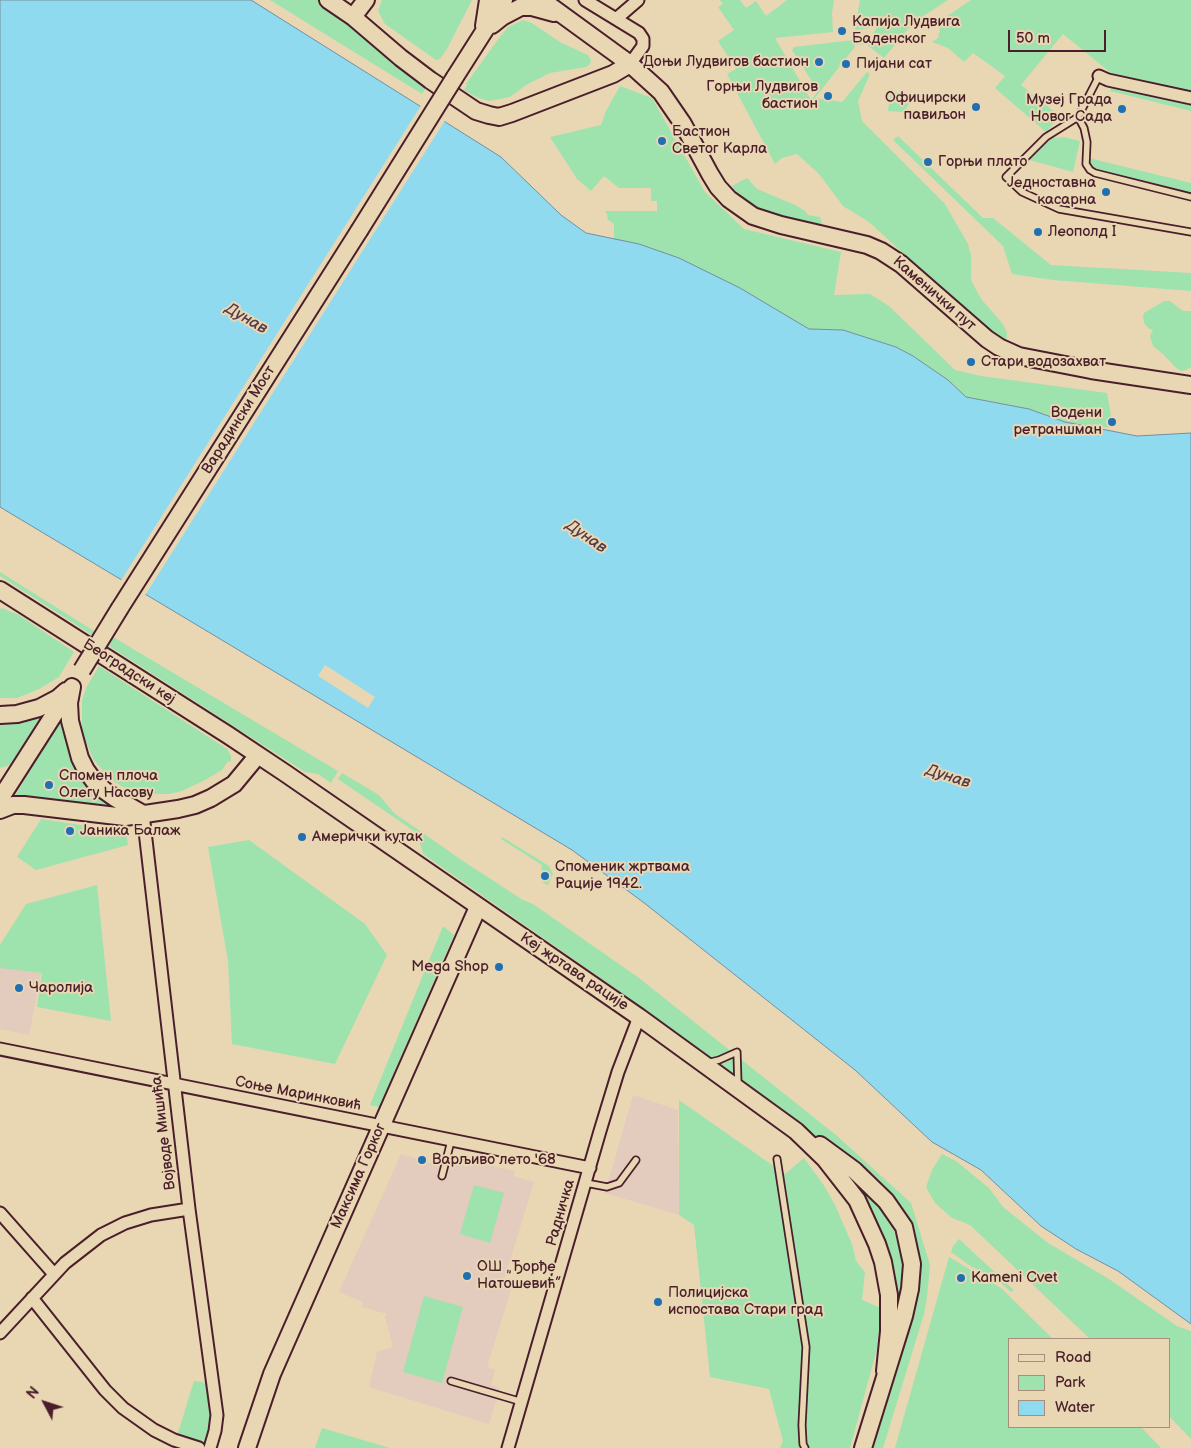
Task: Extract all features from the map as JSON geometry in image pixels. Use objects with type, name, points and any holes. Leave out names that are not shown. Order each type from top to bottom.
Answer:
[{"type":"main road","points":[[328,0],[353,16],[401,58],[430,80],[476,111],[499,117],[613,74],[630,64]]},
{"type":"main road","points":[[353,16],[366,0]]},
{"type":"main road","points":[[484,31],[488,0]]},
{"type":"main road","name":"Варадински Мост","points":[[0,798],[504,0]]},
{"type":"main road","name":"Каменички пут","points":[[542,0],[630,64],[661,92],[674,109],[718,187],[729,199],[753,216],[781,225],[867,245],[881,251],[902,264],[987,339],[999,347],[1020,356],[1111,373],[1191,385]]},
{"type":"main road","points":[[484,31],[502,16],[520,7],[532,7],[563,16]]},
{"type":"main road","name":"Београдски кеј","points":[[0,590],[258,755]]},
{"type":"main road","points":[[72,686],[69,703],[70,721],[80,758],[86,770],[94,781],[115,798],[143,814]]},
{"type":"main road","points":[[0,715],[17,714],[40,708],[58,698],[72,686]]},
{"type":"main road","points":[[0,810],[13,805],[24,805],[125,817],[178,809],[195,805],[211,798],[234,784],[258,755]]},
{"type":"main road","name":"Кеј жртава рације","points":[[258,755],[639,1016],[796,1131],[825,1159],[857,1200],[884,1262],[889,1295],[889,1331],[885,1371]]},
{"type":"main road","name":"Максима Горког","points":[[247,1448],[272,1374],[478,907]]},
{"type":"main road","points":[[796,1131],[828,1149],[854,1170],[886,1201],[904,1227],[912,1264],[910,1289],[904,1316],[885,1371],[863,1448]]},
{"type":"street","points":[[585,0],[640,33],[644,39],[643,46],[630,64]]},
{"type":"street","points":[[616,19],[638,0]]},
{"type":"street","points":[[1099,76],[1108,80],[1191,98]]},
{"type":"street","name":"Војводе Мишића","points":[[143,814],[188,1209],[217,1415],[210,1448]]},
{"type":"street","name":"Радничка","points":[[508,1448],[618,1072],[639,1016]]},
{"type":"street","name":"Соње Маринковић","points":[[0,1049],[590,1168]]},
{"type":"street","points":[[0,1333],[74,1255],[110,1229],[151,1215],[188,1209]]},
{"type":"street","points":[[0,1213],[54,1274]]},
{"type":"street","points":[[32,1298],[106,1390],[123,1408],[154,1430],[174,1440],[199,1448]]},
{"type":"lane","points":[[1099,76],[1078,117],[1046,137],[1006,177],[1022,192],[1061,210],[1191,232]]},
{"type":"lane","points":[[1078,117],[1084,128],[1087,142],[1086,164],[1090,170],[1095,173],[1191,197]]},
{"type":"lane","points":[[705,1064],[737,1052],[738,1088]]},
{"type":"lane","points":[[442,1176],[451,1141]]},
{"type":"lane","points":[[777,1159],[806,1347],[802,1425],[805,1448]]},
{"type":"lane","points":[[586,1183],[606,1187],[619,1183],[636,1160]]},
{"type":"lane","points":[[451,1381],[522,1402]]},
{"type":"shaded area","name":"Чаролија","points":[[0,967],[41,973],[29,1035],[0,1029]]},
{"type":"shaded area","points":[[633,1095],[678,1110],[679,1215],[605,1193]]},
{"type":"shaded area","points":[[401,1154],[435,1164],[440,1155],[515,1171],[514,1176],[534,1182],[503,1284],[512,1287],[487,1367],[495,1370],[491,1385],[500,1388],[489,1424],[369,1387],[377,1352],[393,1347],[385,1317],[387,1314],[362,1307],[363,1302],[339,1292]]},
{"type":"green space","points":[[270,0],[321,0],[429,83],[422,94]]},
{"type":"green space","points":[[382,0],[472,0],[447,49],[440,59],[436,60],[385,24],[378,11]]},
{"type":"green space","points":[[720,0],[740,0],[746,8],[756,1],[766,16],[787,0],[834,0],[832,13],[833,32],[775,38],[811,100],[818,91],[792,50],[794,47],[870,38],[877,27],[855,30],[860,0],[948,0],[913,23],[884,58],[866,44],[854,45],[855,47],[815,98],[842,102],[867,72],[870,74],[858,101],[862,121],[945,204],[968,244],[971,255],[971,279],[982,300],[1003,324],[1007,333],[1006,342],[979,323],[869,222],[843,206],[819,174],[797,154],[782,158],[775,164],[727,74],[736,69],[718,41],[734,30],[718,7],[723,4]]},
{"type":"green space","points":[[971,0],[1191,0],[1191,94],[1112,74],[1063,34],[1021,85],[1057,114],[1056,121],[1046,132],[995,88],[1005,76],[973,53],[964,62],[948,48],[932,42],[938,38],[940,30],[937,23]]},
{"type":"green space","points":[[523,20],[532,23],[560,42],[588,55],[591,60],[590,64],[586,67],[550,73],[526,85],[510,97],[489,101],[476,97],[464,90],[466,84],[508,27]]},
{"type":"green space","points":[[620,86],[652,98],[705,192],[744,229],[841,252],[834,295],[870,294],[889,306],[955,370],[981,376],[1107,393],[1113,427],[1093,428],[1065,422],[1029,409],[966,397],[948,380],[913,356],[896,347],[843,330],[809,329],[679,258],[639,244],[614,240],[614,224],[607,219],[608,216],[605,211],[657,211],[657,201],[651,201],[651,188],[619,188],[604,176],[591,191],[577,179],[550,137],[601,125],[606,111]]},
{"type":"green space","points":[[1111,87],[1191,105],[1191,111],[1110,91]]},
{"type":"green space","points":[[891,88],[910,103],[903,112],[888,111]]},
{"type":"green space","points":[[898,136],[983,218],[993,218],[1051,265],[1191,273],[1191,291],[1053,280],[1012,274],[1003,246],[893,140]]},
{"type":"green space","points":[[1064,137],[1080,141],[1073,172],[1026,159],[1052,138]]},
{"type":"green space","points":[[1089,158],[1191,183],[1191,193],[1096,170],[1090,166]]},
{"type":"green space","points":[[747,178],[757,189],[795,205],[808,215],[820,217],[823,227],[802,223],[764,211],[747,201],[732,186]]},
{"type":"green space","points":[[1164,301],[1170,301],[1183,311],[1191,311],[1191,367],[1186,370],[1181,371],[1175,367],[1153,346],[1150,336],[1153,330],[1144,323],[1144,313]]},
{"type":"green space","points":[[0,572],[110,641],[113,637],[338,771],[331,783],[318,774],[305,772],[0,576]]},
{"type":"green space","points":[[2,608],[19,615],[74,652],[59,677],[39,689],[17,698],[0,698],[0,609]]},
{"type":"green space","points":[[99,666],[227,749],[231,756],[231,762],[228,761],[222,770],[205,780],[182,791],[169,794],[134,792],[109,778],[93,759],[82,732],[82,701],[86,688]]},
{"type":"green space","points":[[38,715],[39,719],[10,765],[0,768],[0,721]]},
{"type":"green space","points":[[62,721],[74,762],[126,810],[17,797],[16,794],[58,724]]},
{"type":"green space","points":[[342,773],[379,795],[394,813],[463,861],[523,900],[533,904],[639,978],[836,1135],[911,1203],[930,1265],[927,1297],[924,1314],[883,1448],[863,1448],[910,1289],[904,1229],[838,1154],[619,991],[423,854],[417,833],[338,779]]},
{"type":"green space","points":[[41,819],[126,832],[128,845],[36,870],[17,857]]},
{"type":"green space","points":[[502,837],[549,866],[553,874],[548,885],[543,883],[542,865],[501,839]]},
{"type":"green space","points":[[249,840],[365,924],[387,955],[335,1064],[232,1044],[228,961],[208,847]]},
{"type":"green space","points":[[97,885],[111,1021],[37,1007],[42,973],[0,968],[0,945],[26,904]]},
{"type":"green space","points":[[443,926],[454,935],[379,1107],[370,1105]]},
{"type":"green space","points":[[679,1100],[785,1174],[804,1158],[823,1184],[835,1205],[852,1244],[856,1261],[865,1272],[862,1300],[881,1308],[877,1349],[850,1448],[780,1448],[783,1441],[769,1389],[710,1377],[694,1225],[679,1215]]},
{"type":"green space","points":[[942,1154],[956,1161],[989,1188],[1003,1207],[1048,1243],[1109,1279],[1177,1326],[1191,1331],[1191,1439],[1171,1418],[1171,1338],[1089,1338],[970,1225],[952,1218],[935,1203],[926,1187],[932,1170]]},
{"type":"green space","points":[[839,1166],[883,1208],[896,1236],[904,1270],[903,1286],[893,1334],[891,1293]]},
{"type":"green space","points":[[474,1185],[504,1193],[490,1243],[460,1234]]},
{"type":"green space","points":[[959,1239],[1014,1290],[1011,1292],[992,1276],[972,1267],[951,1252]]},
{"type":"green space","points":[[949,1257],[1001,1288],[1052,1338],[1008,1338],[1008,1428],[1142,1428],[1161,1448],[895,1448]]},
{"type":"green space","points":[[424,1296],[463,1307],[442,1383],[403,1372]]},
{"type":"green space","points":[[194,1381],[207,1383],[211,1423],[208,1439],[198,1443],[177,1436]]},
{"type":"green space","points":[[322,1428],[390,1448],[315,1448]]},
{"type":"water","name":"Дунав","points":[[0,0],[251,0],[501,157],[561,215],[586,233],[639,244],[679,258],[740,288],[809,329],[843,330],[896,347],[913,356],[948,380],[966,397],[1029,409],[1065,422],[1137,436],[1191,433],[1191,1324],[1118,1271],[1076,1249],[1041,1226],[981,1170],[932,1142],[855,1070],[643,902],[572,850],[0,507]]},
{"type":"pier","points":[[422,104],[446,119],[144,597],[120,582]]},
{"type":"pier","points":[[325,665],[375,697],[368,708],[318,676]]},
{"type":"place","name":"Капија Лудвига Баденског","points":[[842,31]]},
{"type":"place","name":"Доњи Лудвигов бастион","points":[[819,62]]},
{"type":"place","name":"Пијани сат","points":[[846,64]]},
{"type":"place","name":"Горњи Лудвигов бастион","points":[[828,96]]},
{"type":"place","name":"Официрски павиљон","points":[[976,107]]},
{"type":"place","name":"Музеј Града Новог Сада","points":[[1122,109]]},
{"type":"place","name":"Бастион Светог Карла","points":[[662,141]]},
{"type":"place","name":"Горњи плато","points":[[928,162]]},
{"type":"place","name":"Једноставна касарна","points":[[1106,192]]},
{"type":"place","name":"Леополд I","points":[[1038,232]]},
{"type":"place","name":"Стари водозахват","points":[[971,362]]},
{"type":"place","name":"Водени ретраншман","points":[[1112,422]]},
{"type":"place","name":"Спомен плоча Олегу Насову","points":[[49,785]]},
{"type":"place","name":"Јаника Балаж","points":[[70,831]]},
{"type":"place","name":"Амерички кутак","points":[[302,837]]},
{"type":"place","name":"Споменик жртвама Рације 1942.","points":[[545,876]]},
{"type":"place","name":"Mega Shop","points":[[499,967]]},
{"type":"place","name":"Чаролија","points":[[19,988]]},
{"type":"place","name":"Варљиво лето '68","points":[[422,1160]]},
{"type":"place","name":"ОШ „Ђорђе Натошевић”","points":[[467,1276]]},
{"type":"place","name":"Kameni Cvet","points":[[961,1278]]},
{"type":"place","name":"Полицијска испостава Стари град","points":[[658,1302]]}]
